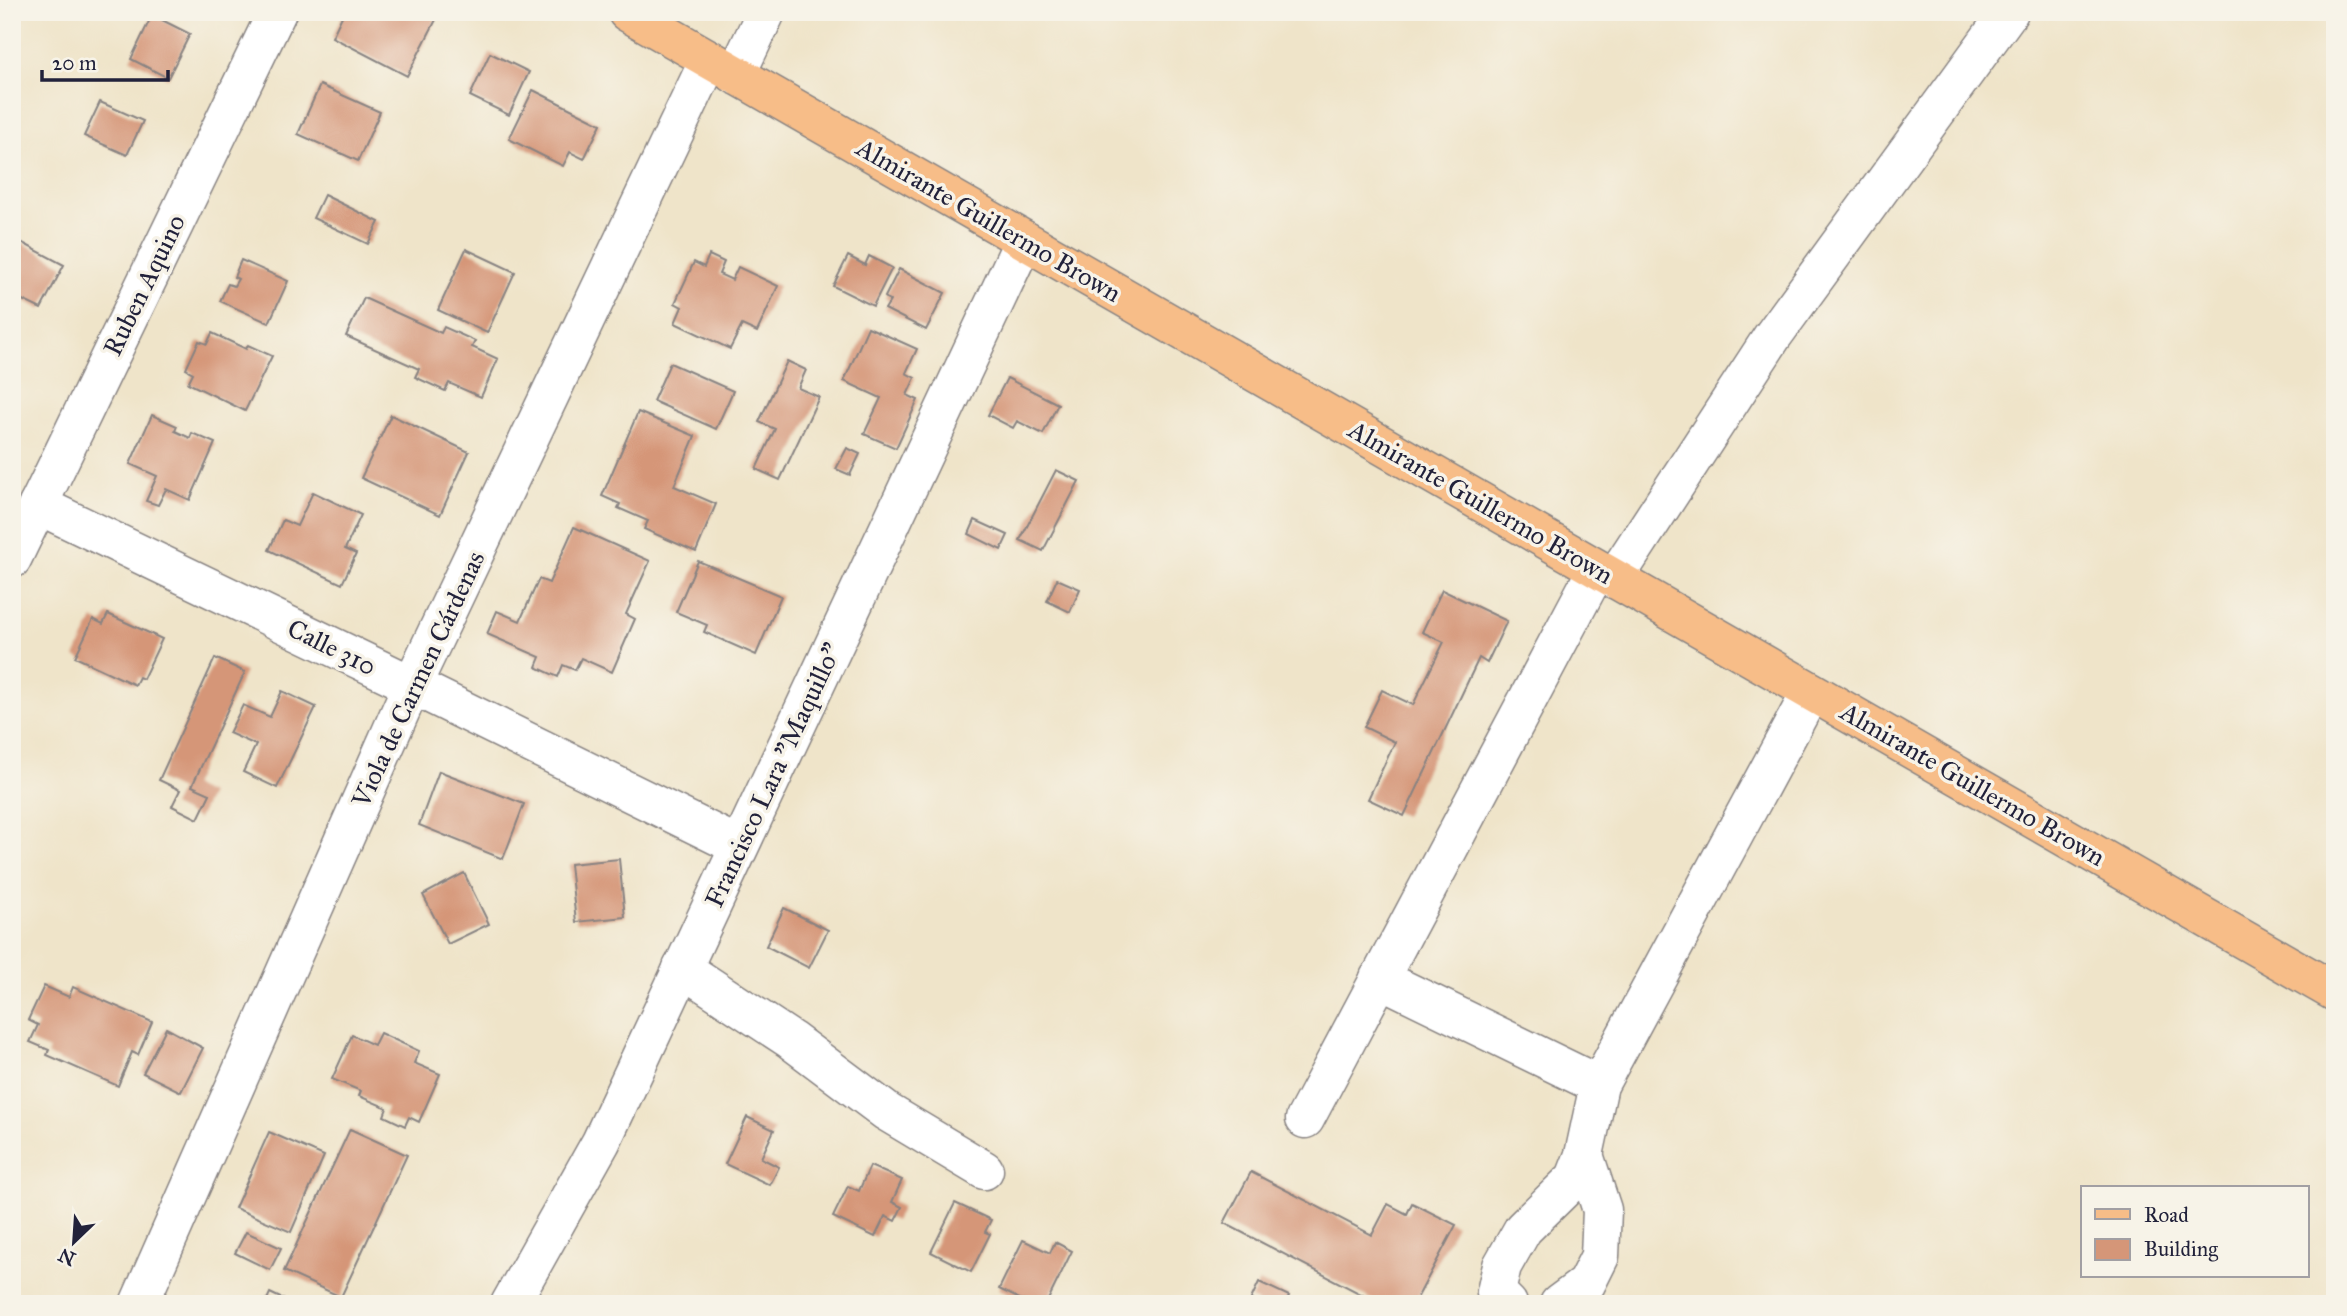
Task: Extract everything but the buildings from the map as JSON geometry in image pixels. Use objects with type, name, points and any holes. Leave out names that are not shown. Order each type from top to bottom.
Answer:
[{"type":"main road","name":"Almirante Guillermo Brown","points":[[627,12],[2335,992]]},
{"type":"street","name":"Ruben Aquino","points":[[12,559],[277,12]]},
{"type":"street","name":"Viola de Carmen Cárdenas","points":[[139,1304],[412,685],[723,67],[766,12]]},
{"type":"street","points":[[1305,1119],[1379,978],[1606,574],[1772,337],[2009,12]]},
{"type":"street","name":"Francisco Lara \"Maquillo\"","points":[[510,1304],[601,1142],[1024,240]]},
{"type":"street","name":"Calle 310","points":[[38,505],[739,846]]},
{"type":"street","points":[[1508,1304],[1496,1292],[1502,1266],[1523,1229],[1575,1178],[1584,1155],[1599,1085],[1811,692]]},
{"type":"street","points":[[682,968],[791,1040],[887,1112],[984,1170]]},
{"type":"street","points":[[1379,978],[1599,1085]]},
{"type":"street","points":[[1559,1304],[1586,1284],[1600,1256],[1602,1210],[1584,1155]]}]
